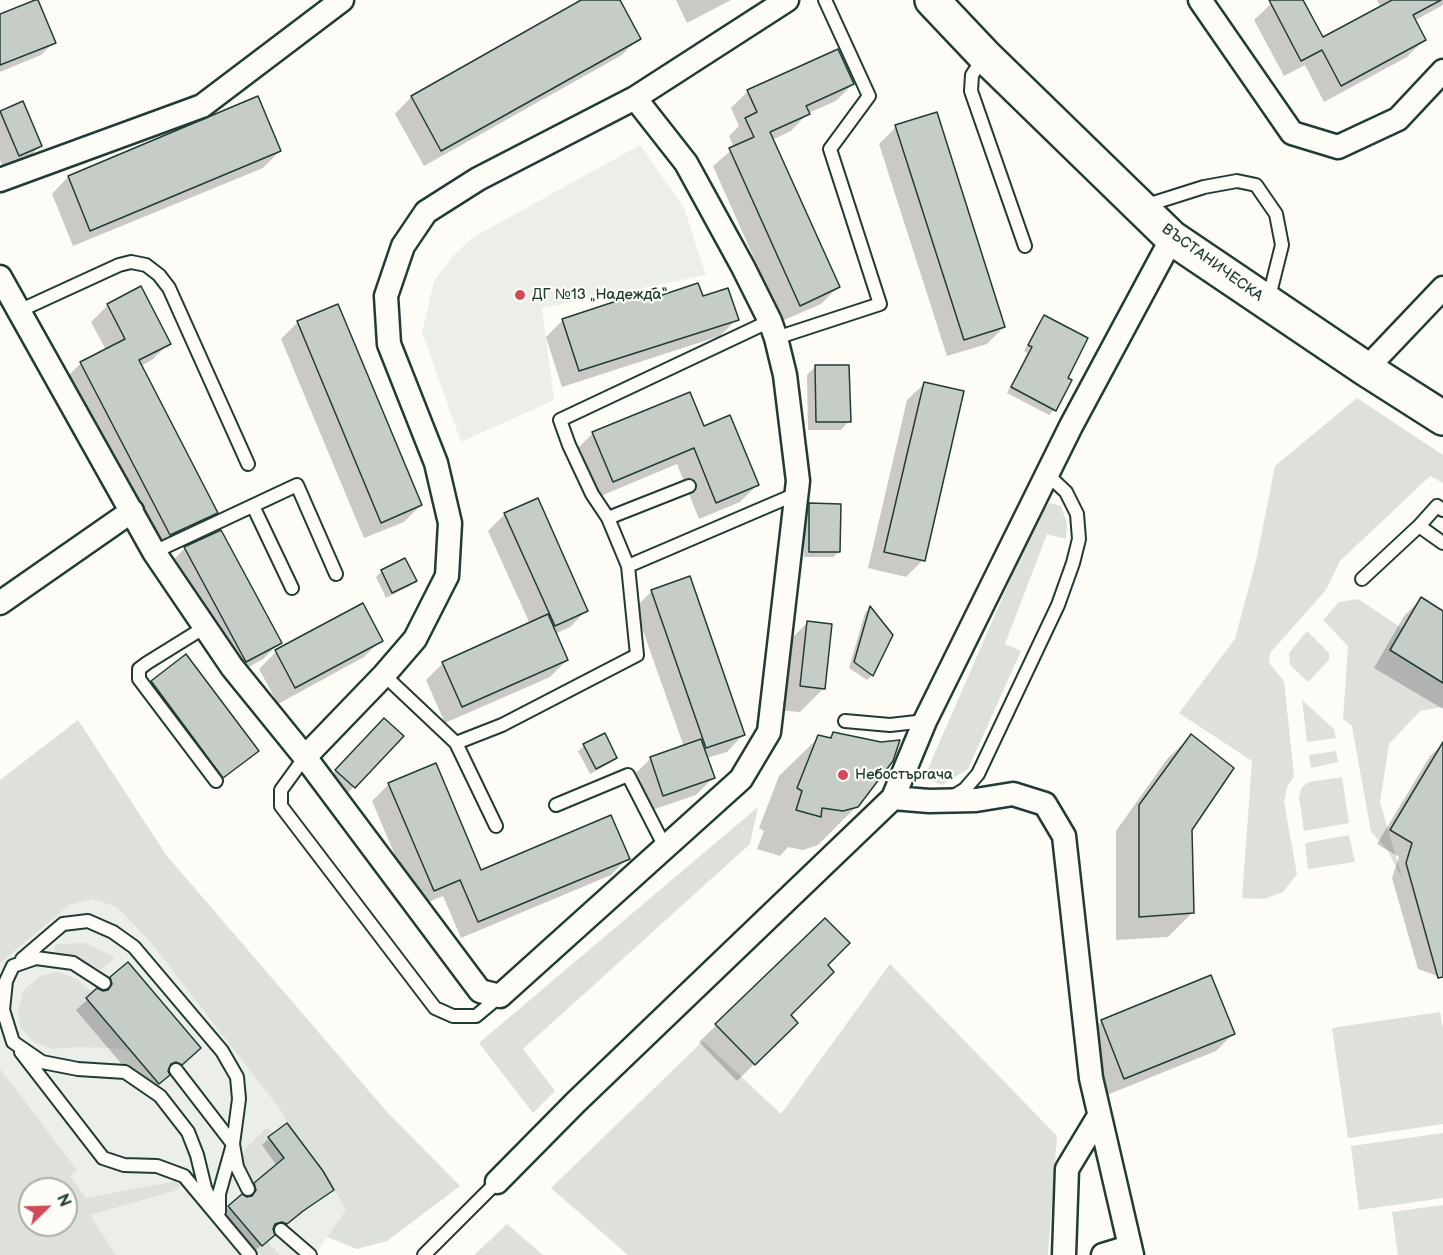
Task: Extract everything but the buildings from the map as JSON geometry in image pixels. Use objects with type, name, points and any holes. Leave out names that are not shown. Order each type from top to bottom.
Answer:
[{"type":"main road","name":"ВЪСТАНИЧЕСКА","points":[[932,0],[985,56],[1172,238],[1443,418]]},
{"type":"street","points":[[0,180],[202,106],[342,0]]},
{"type":"street","points":[[305,757],[384,675],[415,639],[447,576],[450,523],[436,463],[389,344],[387,296],[404,246],[426,212],[477,178],[635,98],[787,0]]},
{"type":"street","points":[[1200,0],[1292,133],[1338,147],[1398,119],[1443,71]]},
{"type":"street","points":[[0,277],[21,310],[154,552],[232,667],[305,757],[480,991],[500,996],[741,779],[769,732],[798,481],[785,375],[773,329],[743,267],[686,163],[635,98]]},
{"type":"street","points":[[497,1182],[892,798],[926,721],[1071,426],[1172,238]]},
{"type":"street","points":[[1366,369],[1443,288]]},
{"type":"street","points":[[0,603],[132,511]]},
{"type":"street","points":[[892,798],[946,801],[976,800],[1013,794],[1045,804],[1064,836],[1091,1078],[1130,1251],[1103,1255]]},
{"type":"street","points":[[1064,1255],[1067,1169],[1099,1116]]},
{"type":"lane","points":[[456,744],[502,725],[637,655],[628,566],[608,518],[592,494],[569,446],[560,420],[773,329],[880,304],[830,149],[869,96],[825,0]]},
{"type":"lane","points":[[985,56],[972,75],[971,91],[1025,246]]},
{"type":"lane","points":[[1140,207],[1204,187],[1237,181],[1256,185],[1276,214],[1282,245],[1268,303]]},
{"type":"lane","points":[[21,310],[119,265],[131,262],[146,265],[159,275],[169,288],[248,464]]},
{"type":"lane","points":[[946,801],[965,789],[978,774],[1058,605],[1073,563],[1079,539],[1077,514],[1066,492],[1047,474]]},
{"type":"lane","points":[[154,552],[297,485],[336,573]]},
{"type":"lane","points":[[608,518],[689,486]]},
{"type":"lane","points":[[628,566],[796,494]]},
{"type":"lane","points":[[253,506],[291,588]]},
{"type":"lane","points":[[1362,579],[1437,506],[1443,510]]},
{"type":"lane","points":[[1419,526],[1443,543]]},
{"type":"lane","points":[[205,627],[139,669],[139,679],[216,781]]},
{"type":"lane","points":[[384,675],[456,744],[496,826]]},
{"type":"lane","points":[[845,721],[890,725],[926,721]]},
{"type":"lane","points":[[305,757],[281,790],[281,806],[435,1008],[453,1016],[476,1016],[500,996]]},
{"type":"lane","points":[[556,805],[628,775],[665,847]]},
{"type":"lane","points":[[219,1218],[219,1194],[233,1144],[239,1099],[237,1077],[222,1051],[134,947],[112,932],[88,921],[63,924],[13,966],[6,981],[3,1010],[13,1042],[103,1158],[124,1165],[157,1166],[184,1176],[219,1218],[250,1255]]},
{"type":"lane","points":[[13,966],[36,958],[73,963],[104,983]]},
{"type":"lane","points":[[13,1042],[42,1062],[78,1069],[124,1072],[159,1096],[188,1132],[197,1155],[205,1188],[219,1218]]},
{"type":"lane","points":[[176,1070],[233,1144],[237,1167],[248,1189]]},
{"type":"lane","points":[[424,1255],[497,1182]]},
{"type":"lane","points":[[281,1230],[310,1255]]},
{"type":"shaded area","name":"ДГ №13 „Надежда“","points":[[640,145],[684,208],[706,275],[542,308],[554,400],[461,442],[422,332],[434,281],[453,256],[472,238]]},
{"type":"shaded area","points":[[1357,398],[1443,455],[1443,483],[1430,476],[1340,561],[1326,590],[1270,653],[1269,663],[1284,681],[1294,776],[1287,787],[1284,802],[1297,874],[1283,892],[1264,899],[1242,898],[1252,761],[1179,713],[1235,639],[1257,557],[1275,466]]},
{"type":"shaded area","points":[[1049,503],[1061,506],[1067,524],[1066,539],[1047,534],[1005,644],[1021,651],[968,769],[942,785],[924,778],[1037,518]]},
{"type":"shaded area","points":[[1358,599],[1403,629],[1390,650],[1443,683],[1443,707],[1420,711],[1389,744],[1380,802],[1403,880],[1386,848],[1371,832],[1352,726],[1343,719],[1348,646],[1323,620],[1339,602]]},
{"type":"shaded area","points":[[1307,631],[1329,653],[1329,660],[1308,682],[1290,665],[1289,653]]},
{"type":"shaded area","points":[[1302,700],[1334,729],[1336,738],[1307,742]]},
{"type":"shaded area","points":[[78,720],[167,856],[388,1113],[460,1186],[387,1241],[357,1249],[327,1237],[346,1210],[323,1171],[287,1123],[280,1109],[149,940],[117,907],[93,899],[69,905],[0,963],[0,780]]},
{"type":"shaded area","points":[[1336,751],[1338,762],[1311,768],[1309,755]]},
{"type":"shaded area","points":[[1342,777],[1349,823],[1304,831],[1299,797],[1302,787],[1309,782]]},
{"type":"shaded area","points":[[758,807],[750,844],[523,1049],[555,1091],[533,1113],[479,1043]]},
{"type":"shaded area","points":[[1349,835],[1355,862],[1308,869],[1305,843]]},
{"type":"shaded area","points":[[79,875],[160,886],[356,1196],[315,1255],[116,1255],[78,1199],[78,1177],[63,1177],[51,1159],[0,1103],[0,938]]},
{"type":"shaded area","points":[[85,943],[115,957],[101,970],[82,959],[54,951],[56,944]]},
{"type":"shaded area","points":[[890,964],[1057,1136],[1048,1255],[628,1255],[551,1188],[703,1041],[781,1114]]},
{"type":"shaded area","points":[[58,972],[77,979],[92,992],[86,998],[132,1051],[77,1047],[53,1049],[35,1043],[20,1027],[18,1010],[23,991],[40,976]]},
{"type":"shaded area","points":[[1440,1012],[1443,1029],[1443,1124],[1348,1138],[1332,1028]]},
{"type":"shaded area","points":[[0,1069],[77,1170],[71,1177],[18,1177],[18,1237],[78,1237],[78,1187],[86,1198],[177,1181],[180,1186],[177,1190],[90,1215],[116,1255],[0,1255]]},
{"type":"shaded area","points":[[267,1127],[273,1133],[268,1137],[304,1185],[270,1170],[253,1184],[241,1160],[246,1148]]},
{"type":"shaded area","points":[[1443,1133],[1443,1198],[1359,1210],[1351,1146]]},
{"type":"shaded area","points":[[1443,1205],[1443,1255],[1398,1255],[1392,1212]]},
{"type":"shaded area","points":[[228,1206],[262,1245],[267,1241],[280,1255],[263,1255],[258,1252],[224,1212]]},
{"type":"shaded area","points":[[507,1224],[522,1237],[543,1255],[474,1255]]},
{"type":"place","name":"ДГ №13 „Надежда“","points":[[520,295]]},
{"type":"place","name":"Небостъргача","points":[[843,775]]}]
